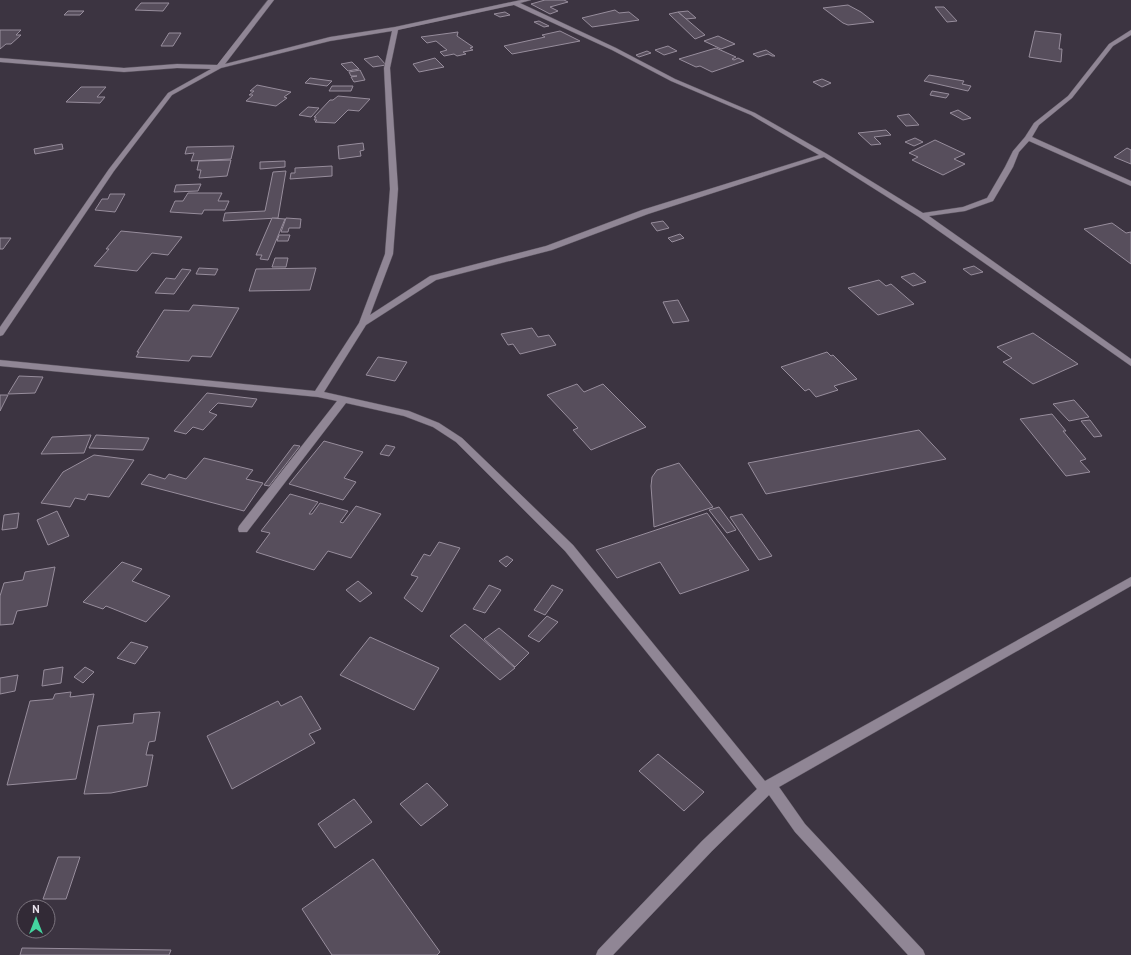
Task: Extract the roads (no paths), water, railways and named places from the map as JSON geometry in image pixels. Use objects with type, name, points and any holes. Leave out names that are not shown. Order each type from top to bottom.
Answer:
[{"type":"street","points":[[219,67],[271,0]]},
{"type":"street","points":[[0,333],[111,170],[170,94],[188,82],[219,67],[330,39],[395,29],[528,0]]},
{"type":"street","points":[[515,3],[614,49],[673,80],[753,114],[825,156],[922,215],[1131,363]]},
{"type":"street","points":[[318,394],[363,323],[389,254],[394,189],[387,68],[395,29]]},
{"type":"street","points":[[922,215],[965,209],[990,199],[1009,167],[1016,151],[1028,138],[1036,124],[1070,97],[1111,45],[1131,32]]},
{"type":"street","points":[[0,60],[124,70],[177,66],[219,67]]},
{"type":"street","points":[[1028,138],[1131,184]]},
{"type":"street","points":[[363,323],[433,278],[549,248],[645,212],[825,156]]},
{"type":"street","points":[[0,362],[318,394],[406,413],[436,425],[459,440],[569,548],[800,828],[918,955]]},
{"type":"street","points":[[243,529],[343,400]]},
{"type":"street","points":[[603,955],[707,846],[768,788],[1131,581]]}]
